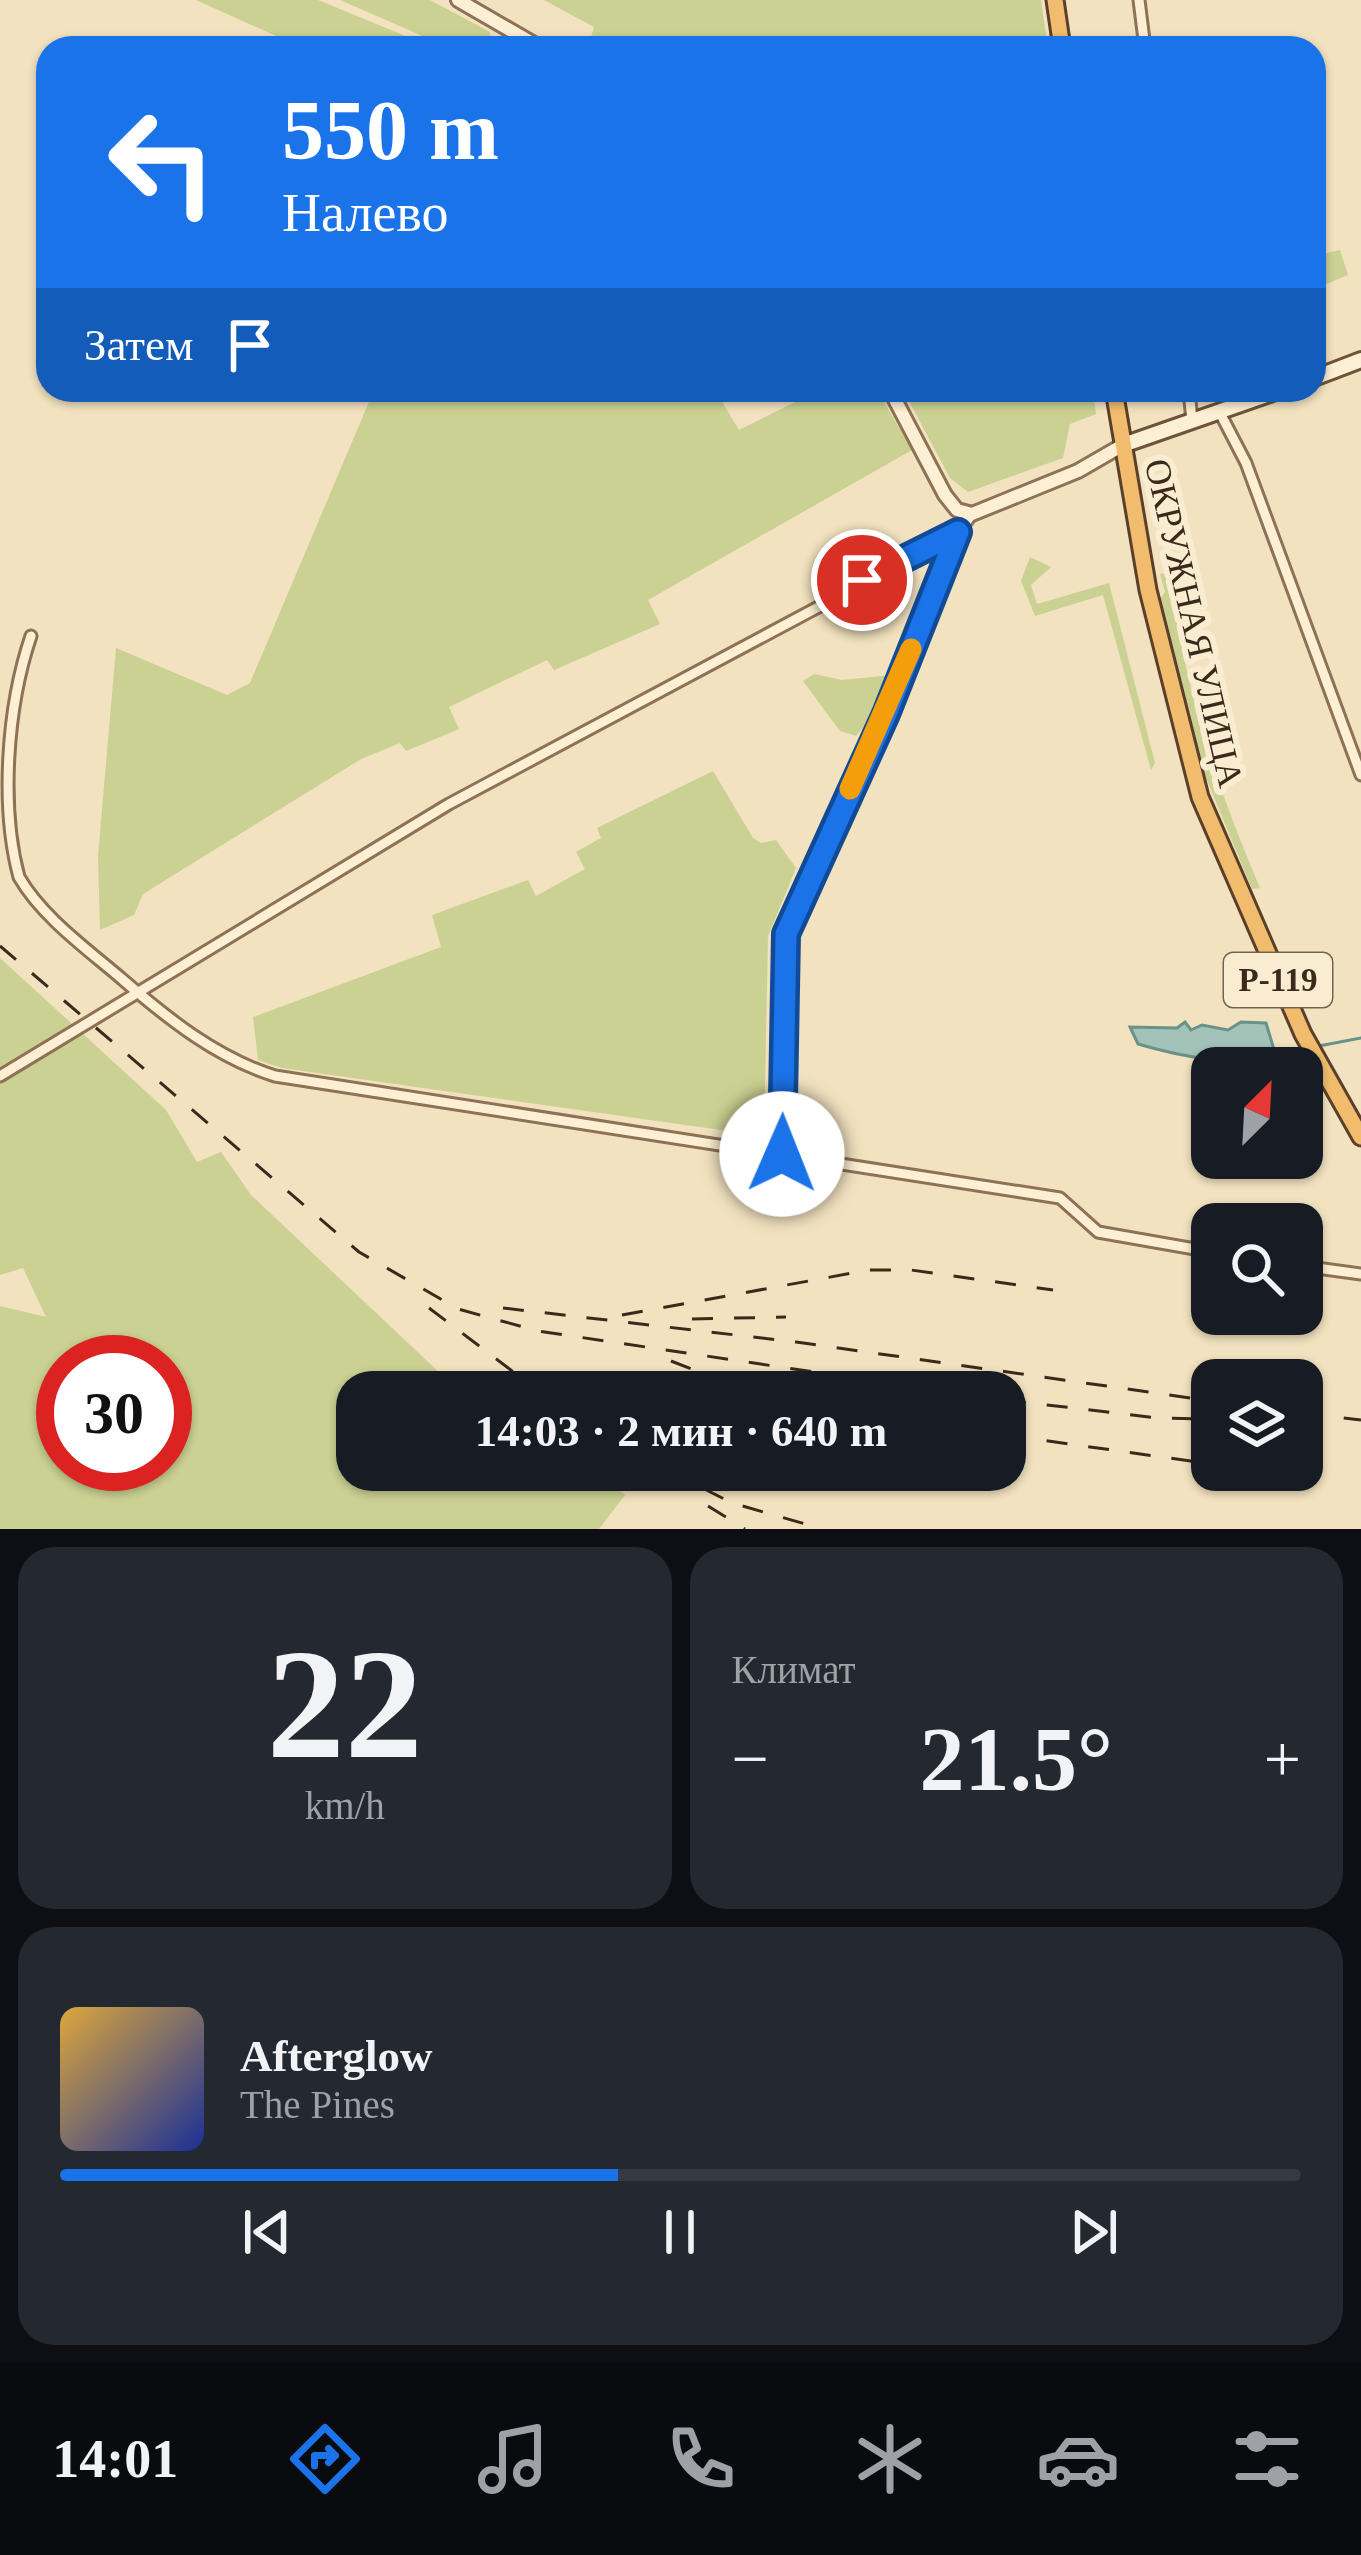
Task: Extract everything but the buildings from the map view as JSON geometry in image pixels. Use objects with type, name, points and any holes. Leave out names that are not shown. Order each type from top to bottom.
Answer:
[{"type":"highway","points":[[1055,0],[1060,36]]},
{"type":"highway","name":"Р-119","points":[[1116,402],[1123,446]]},
{"type":"highway","name":"ОКРУЖНАЯ УЛИЦА","points":[[1123,446],[1157,631],[1201,797],[1303,1034],[1361,1137]]},
{"type":"main road","points":[[1326,373],[1361,360]]},
{"type":"main road","points":[[1123,446],[1246,402]]},
{"type":"street","points":[[458,0],[520,36]]},
{"type":"street","points":[[1139,0],[1144,36]]},
{"type":"street","points":[[896,402],[945,495],[957,510],[972,514]]},
{"type":"street","points":[[1190,402],[1192,421]]},
{"type":"street","points":[[1219,411],[1246,463],[1361,775]]},
{"type":"street","points":[[782,1154],[786,934],[886,714],[958,532],[972,514],[1078,471],[1123,446]]},
{"type":"street","points":[[0,1076],[449,804],[958,532]]},
{"type":"street","points":[[31,636],[0,760],[1,821],[18,876],[63,929],[233,1063],[275,1076],[1060,1198],[1074,1204],[1098,1232],[1191,1248]]},
{"type":"street","points":[[1323,1268],[1361,1274]]},
{"type":"green space","points":[[196,0],[318,0],[406,36],[276,36]]},
{"type":"green space","points":[[340,0],[430,0],[490,36],[422,36]]},
{"type":"green space","points":[[544,0],[1041,0],[1046,36],[591,36],[594,27]]},
{"type":"green space","points":[[1340,250],[1348,275],[1326,284],[1326,253]]},
{"type":"green space","points":[[369,402],[722,402],[739,430],[795,402],[884,402],[912,450],[648,600],[660,624],[554,670],[547,660],[449,707],[459,729],[406,751],[400,743],[361,759],[143,894],[134,915],[100,930],[98,856],[116,648],[227,695],[250,683]]},
{"type":"green space","points":[[909,402],[1094,402],[1096,414],[1070,424],[1063,458],[968,492],[950,478]]},
{"type":"green space","points":[[1030,557],[1051,567],[1031,585],[1037,604],[1109,583],[1155,763],[1151,770],[1103,595],[1035,616],[1021,581]]},
{"type":"green space","points":[[1171,572],[1203,733],[1260,888],[1252,889],[1199,761],[1160,600],[1165,592],[1160,574]]},
{"type":"green space","points":[[814,674],[842,680],[892,675],[874,715],[856,736],[840,731],[803,681]]},
{"type":"green space","points":[[713,771],[753,838],[761,843],[776,840],[796,868],[768,936],[764,1136],[282,1068],[258,1060],[253,1017],[441,947],[432,915],[528,880],[536,896],[585,869],[576,852],[601,838],[597,828]]},
{"type":"green space","points":[[0,958],[166,1110],[197,1162],[221,1152],[251,1195],[438,1371],[336,1371],[336,1491],[620,1491],[625,1495],[599,1529],[0,1529],[0,1306],[46,1317],[23,1268],[0,1275]]},
{"type":"water","points":[[1185,1022],[1191,1030],[1202,1025],[1228,1030],[1241,1022],[1266,1023],[1273,1047],[1191,1047],[1188,1056],[1138,1044],[1130,1027],[1177,1028]]},
{"type":"waterway","points":[[1319,1046],[1361,1038]]},
{"type":"railway","points":[[0,946],[359,1252],[458,1309],[538,1331],[808,1371]]},
{"type":"railway","points":[[622,1315],[869,1270],[911,1270],[1053,1290]]},
{"type":"railway","points":[[429,1308],[512,1371]]},
{"type":"railway","points":[[503,1308],[796,1342],[1191,1398]]},
{"type":"railway","points":[[692,1319],[786,1317]]},
{"type":"railway","points":[[671,1361],[697,1371]]},
{"type":"railway","points":[[1026,1402],[1191,1419]]},
{"type":"railway","points":[[1323,1415],[1361,1420]]},
{"type":"railway","points":[[1026,1438],[1191,1461]]},
{"type":"railway","points":[[708,1491],[732,1503],[823,1529]]},
{"type":"railway","points":[[708,1506],[745,1529]]},
{"type":"slow traffic","points":[[850,789],[911,649]]},
{"type":"route","points":[[782,1154],[786,934],[886,714],[958,532],[862,580]]}]
